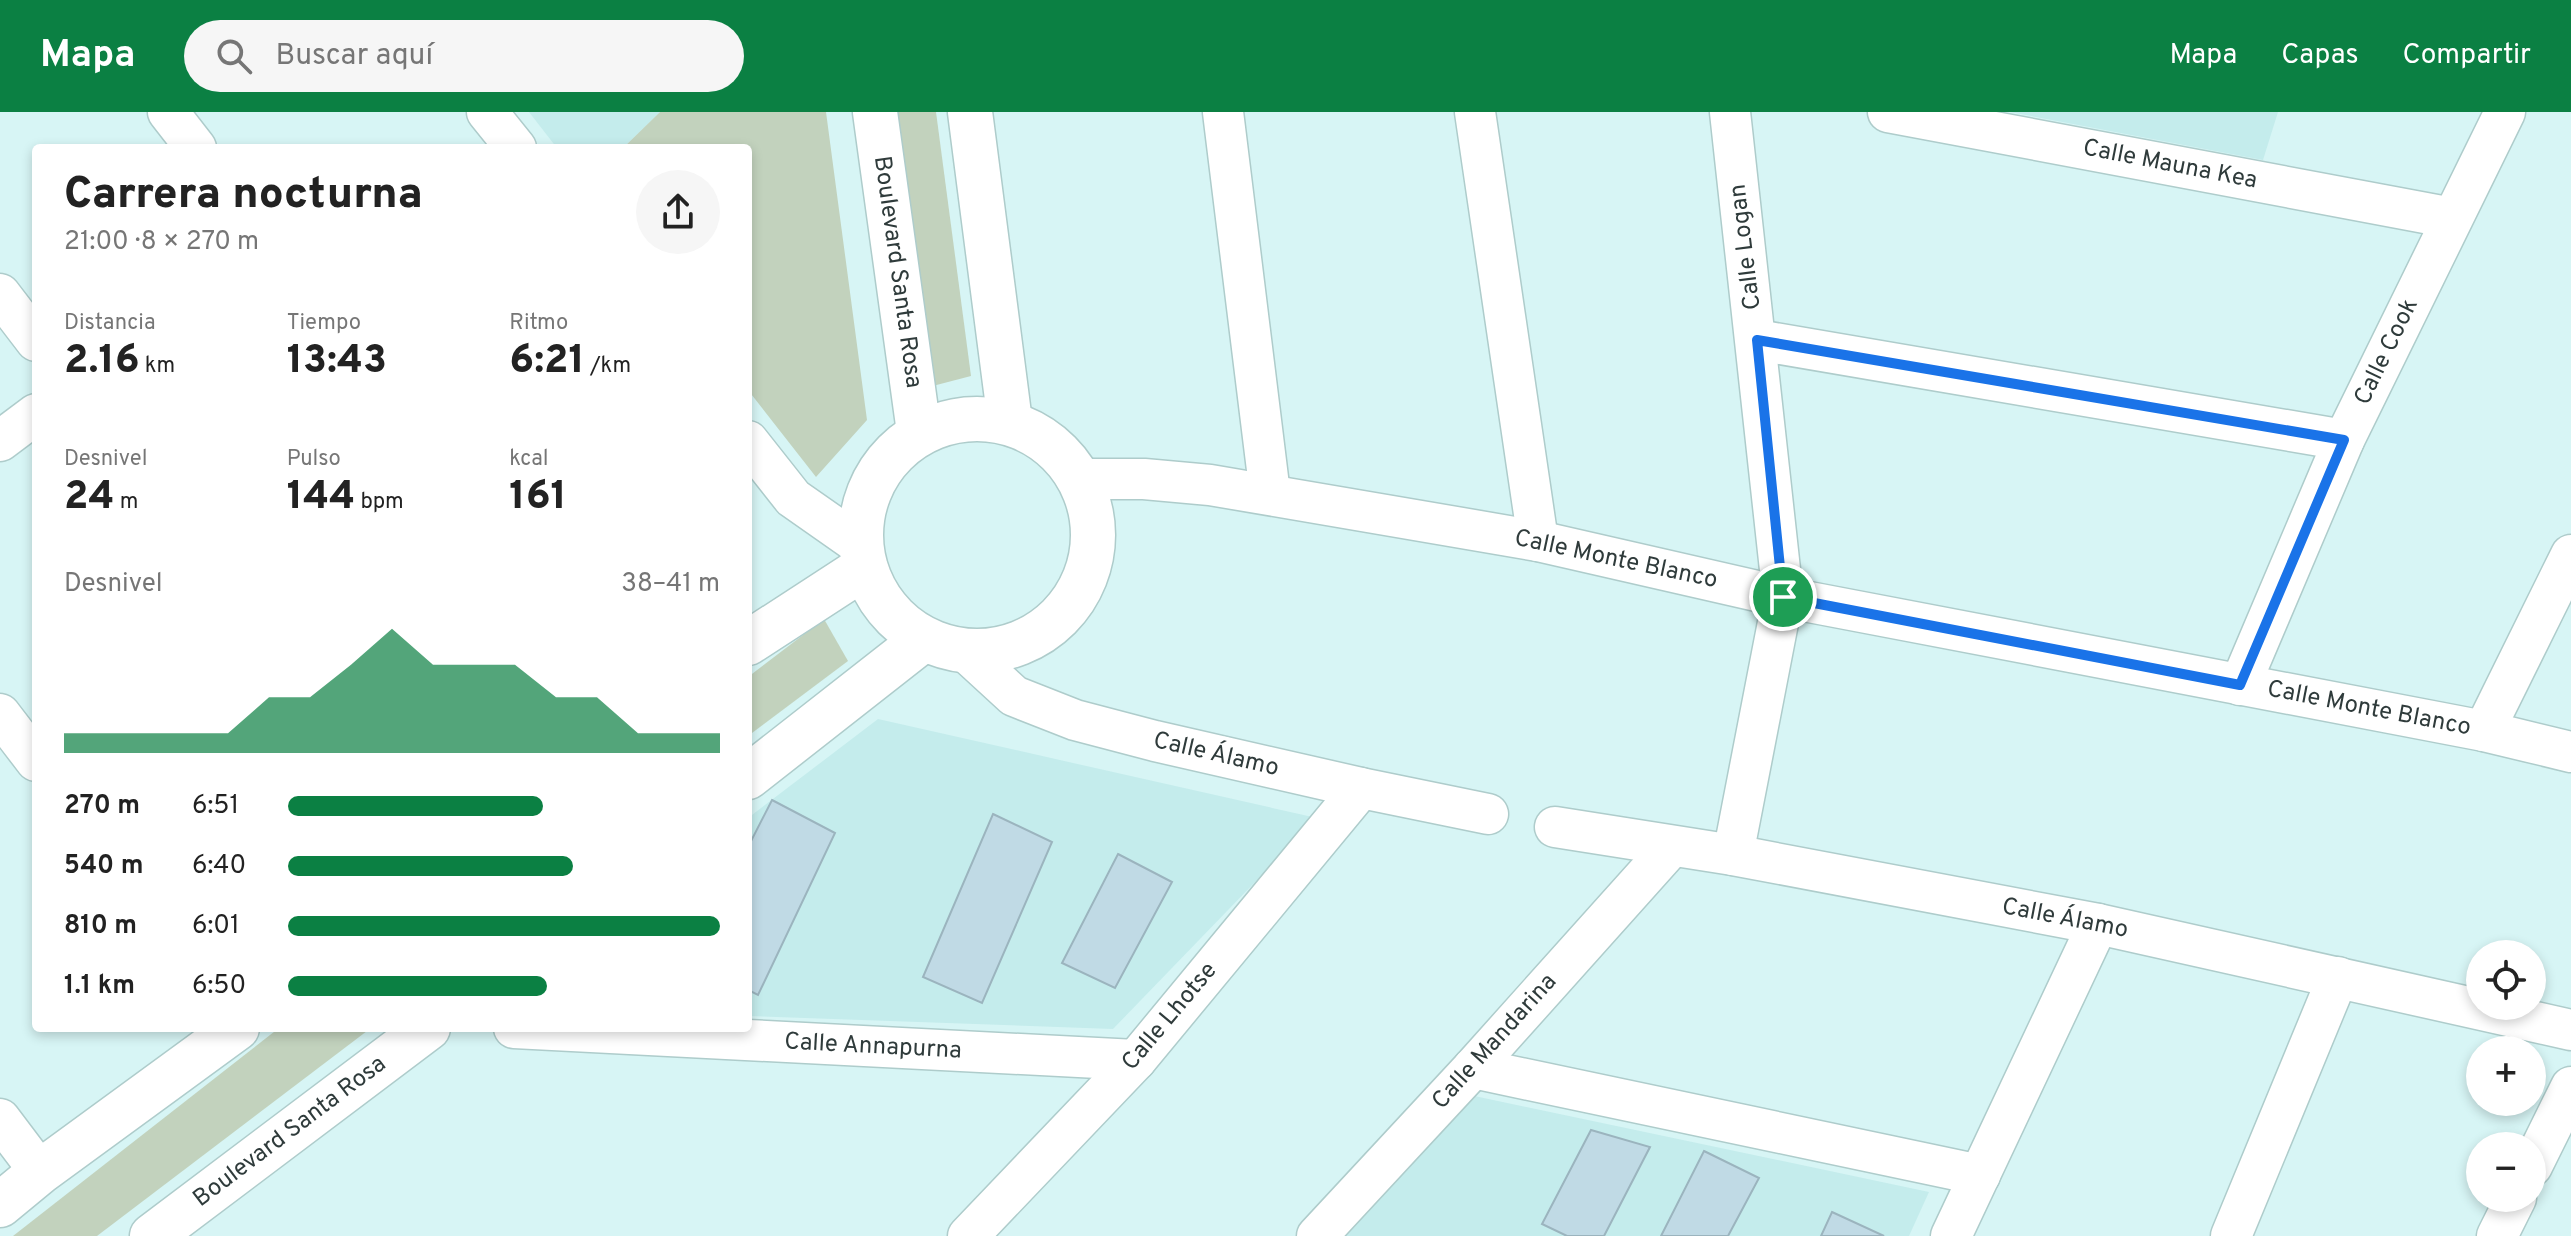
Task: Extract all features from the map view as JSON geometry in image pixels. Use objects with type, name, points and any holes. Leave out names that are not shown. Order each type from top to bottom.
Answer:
[{"type":"street","points":[[168,112],[193,144]]},
{"type":"street","points":[[487,112],[513,144]]},
{"type":"street","name":"Boulevard Santa Rosa","points":[[875,112],[919,432]]},
{"type":"street","points":[[970,112],[1010,422]]},
{"type":"street","points":[[1223,112],[1270,494]]},
{"type":"street","points":[[1475,112],[1538,541]]},
{"type":"street","name":"Calle Logan","points":[[1730,112],[1783,597],[1733,855]]},
{"type":"street","name":"Calle Mauna Kea","points":[[1888,112],[2452,218]]},
{"type":"street","name":"Calle Cook","points":[[2240,685],[2344,440],[2505,112]]},
{"type":"street","points":[[0,294],[32,336]]},
{"type":"street","points":[[1757,340],[2344,440]]},
{"type":"street","points":[[0,441],[32,417]]},
{"type":"street","points":[[752,446],[793,498],[862,556],[887,609],[924,639],[965,651],[996,650],[1026,640],[1053,623],[1073,600],[1087,572],[1093,541],[1091,509],[1080,479],[1051,444],[1010,422],[964,418],[919,432],[886,461],[865,500],[862,556],[752,640]]},
{"type":"street","name":"Calle Monte Blanco","points":[[1080,479],[1144,479],[1210,485],[1538,541],[1783,597],[2484,731],[2571,752]]},
{"type":"street","points":[[2484,731],[2571,555]]},
{"type":"street","points":[[752,774],[924,639]]},
{"type":"street","name":"Calle Álamo","points":[[965,651],[1014,696],[1075,720],[1361,788],[1488,814]]},
{"type":"street","points":[[0,714],[32,756]]},
{"type":"street","name":"Calle Lhotse","points":[[968,1236],[1136,1060],[1361,788]]},
{"type":"street","name":"Calle Álamo","points":[[1555,827],[1733,855],[2098,924],[2571,1030]]},
{"type":"street","name":"Calle Mandarina","points":[[1317,1236],[1671,847]]},
{"type":"street","points":[[1951,1236],[2098,924]]},
{"type":"street","points":[[2231,1236],[2338,977]]},
{"type":"street","points":[[0,1205],[40,1172],[232,1032]]},
{"type":"street","name":"Boulevard Santa Rosa","points":[[152,1236],[423,1032]]},
{"type":"street","name":"Calle Annapurna","points":[[592,1032],[1136,1060]]},
{"type":"street","points":[[1473,1068],[1980,1175]]},
{"type":"street","points":[[2546,1138],[2571,1087]]},
{"type":"street","points":[[0,1119],[40,1172]]},
{"type":"street","points":[[2497,1236],[2509,1212]]},
{"type":"shaded area","points":[[529,112],[660,112],[627,144],[554,144]]},
{"type":"shaded area","points":[[2010,112],[2278,112],[2263,160]]},
{"type":"shaded area","points":[[878,719],[1317,818],[1113,1029],[752,1016],[752,815]]},
{"type":"shaded area","points":[[1465,1094],[1929,1192],[1909,1236],[1336,1236]]},
{"type":"green space","points":[[660,112],[826,112],[867,420],[816,477],[752,395],[752,144],[627,144]]},
{"type":"green space","points":[[886,112],[936,112],[971,376],[925,388]]},
{"type":"green space","points":[[824,619],[848,661],[752,733],[752,674]]},
{"type":"green space","points":[[274,1032],[366,1032],[97,1236],[13,1236]]},
{"type":"building","points":[[772,800],[835,833],[758,995],[752,992],[752,839]]},
{"type":"building","points":[[993,814],[1052,842],[982,1003],[923,977]]},
{"type":"building","points":[[1118,854],[1172,882],[1115,988],[1062,963]]},
{"type":"building","points":[[1591,1130],[1650,1147],[1604,1236],[1567,1236],[1542,1224]]},
{"type":"building","points":[[1704,1151],[1759,1178],[1728,1236],[1661,1236]]},
{"type":"building","points":[[1832,1212],[1884,1236],[1821,1236]]},
{"type":"route","points":[[1757,340],[2344,440],[2240,685],[1783,597],[1757,340]]}]
